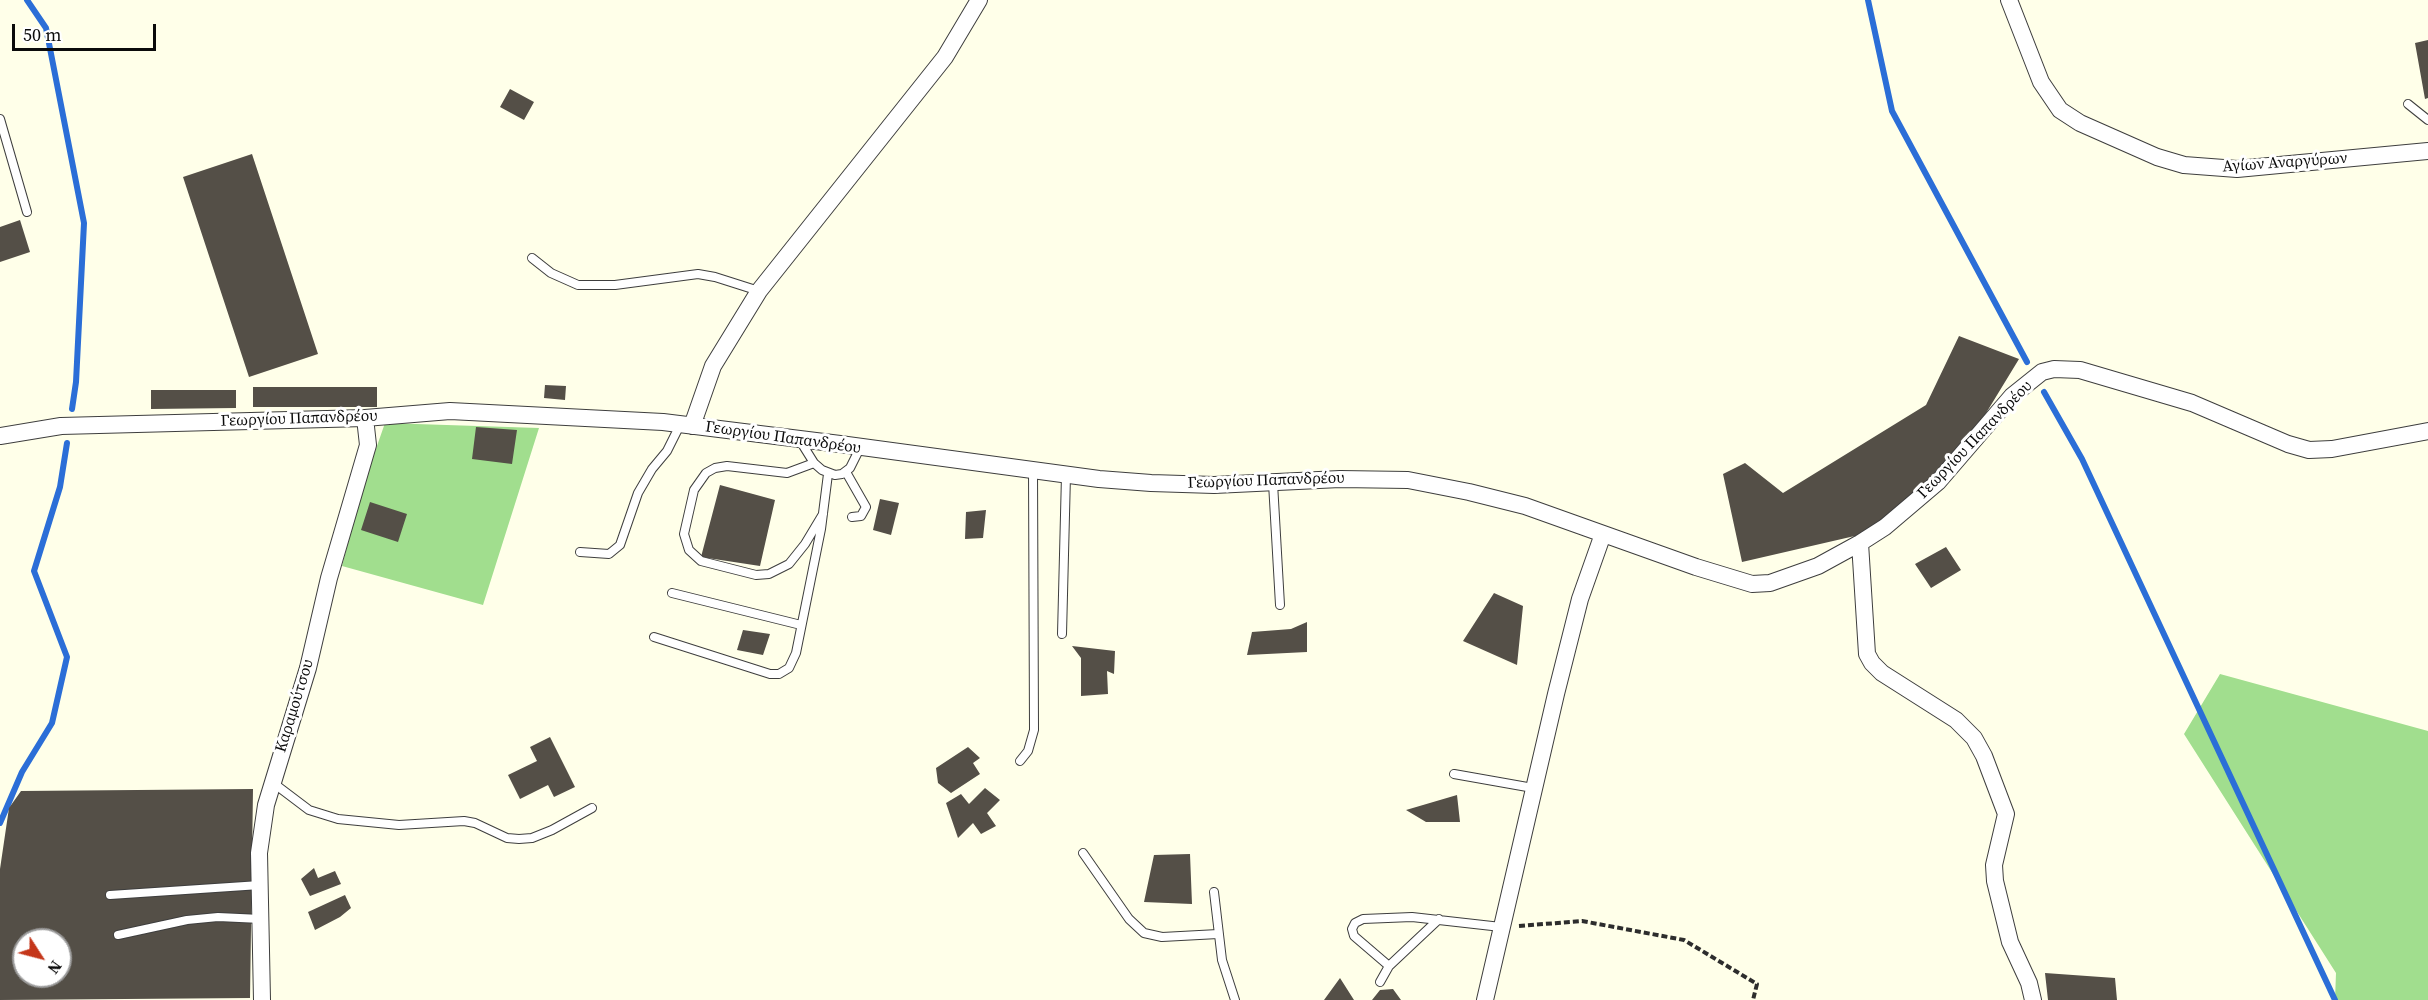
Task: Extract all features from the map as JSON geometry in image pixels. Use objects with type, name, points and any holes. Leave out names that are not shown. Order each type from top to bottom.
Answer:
[{"type":"street","points":[[686,425],[713,366],[759,291],[945,57],[979,0]]},
{"type":"street","name":"Αγίων Αναργύρων","points":[[2009,0],[2041,82],[2060,110],[2080,123],[2157,157],[2184,165],[2237,169],[2428,152]]},
{"type":"street","name":"Γεωργίου Παπανδρέου","points":[[0,436],[61,426],[365,418],[450,411],[686,425],[1066,475],[1151,483],[1214,485],[1364,478],[1408,480],[1525,506],[1716,574],[1752,584],[1770,583],[1818,566],[1860,543],[1899,516],[1938,482],[2012,396],[2042,372],[2054,369],[2080,370],[2192,403],[2288,444],[2309,450],[2332,449],[2428,431]]},
{"type":"street","name":"Καραμούτσου","points":[[262,1000],[259,853],[272,782],[308,668],[328,578],[368,446],[365,418]]},
{"type":"street","points":[[1485,1000],[1533,788],[1580,599],[1603,534]]},
{"type":"street","points":[[1860,543],[1868,654],[1872,663],[1882,673],[1956,720],[1974,738],[1984,756],[2006,814],[1994,865],[1995,880],[2010,942],[2029,983],[2033,1000]]},
{"type":"lane","points":[[2408,104],[2428,120]]},
{"type":"lane","points":[[0,119],[27,212]]},
{"type":"lane","points":[[532,258],[551,273],[578,285],[615,285],[698,274],[714,276],[759,291]]},
{"type":"lane","points":[[580,552],[604,555],[616,550],[625,537],[632,509],[641,487],[686,425]]},
{"type":"lane","points":[[799,439],[814,463],[828,474],[846,472],[854,464],[860,448]]},
{"type":"lane","points":[[814,463],[787,473],[727,466],[715,468],[706,473],[694,490],[684,534],[689,550],[701,561],[756,574],[769,574],[789,564],[805,544],[823,514]]},
{"type":"lane","points":[[1020,761],[1028,751],[1034,730],[1033,470]]},
{"type":"lane","points":[[846,472],[866,507],[861,516],[852,517]]},
{"type":"lane","points":[[654,637],[770,674],[779,674],[789,668],[794,663],[823,514],[828,474]]},
{"type":"lane","points":[[1062,634],[1066,475]]},
{"type":"lane","points":[[1273,483],[1280,605]]},
{"type":"lane","points":[[672,593],[801,625]]},
{"type":"lane","points":[[1454,774],[1533,788]]},
{"type":"lane","points":[[272,782],[309,810],[338,819],[399,825],[464,821],[475,823],[507,838],[519,839],[532,838],[552,830],[592,808]]},
{"type":"lane","points":[[1083,853],[1129,919],[1144,933],[1162,937],[1218,934]]},
{"type":"lane","points":[[110,895],[260,885]]},
{"type":"lane","points":[[1214,892],[1222,960],[1235,1000]]},
{"type":"lane","points":[[1389,966],[1354,936],[1352,929],[1355,922],[1377,916],[1439,919],[1501,927]]},
{"type":"lane","points":[[118,935],[187,920],[218,917],[261,919]]},
{"type":"lane","points":[[1380,982],[1389,966],[1439,919]]},
{"type":"path","points":[[1501,927],[1582,921],[1684,940],[1757,984],[1753,1000]]},
{"type":"green space","points":[[385,423],[539,428],[483,605],[342,566],[363,486]]},
{"type":"green space","points":[[2220,674],[2428,731],[2428,1000],[2335,1000],[2336,973],[2184,734]]},
{"type":"building","points":[[2428,40],[2428,98],[2425,99],[2415,43]]},
{"type":"building","points":[[510,89],[534,102],[524,120],[500,107]]},
{"type":"building","points":[[252,154],[318,354],[249,377],[183,177]]},
{"type":"building","points":[[20,220],[30,252],[0,262],[0,227]]},
{"type":"building","points":[[1959,336],[2019,359],[1966,446],[1872,532],[1742,562],[1723,474],[1745,463],[1783,493],[1926,405]]},
{"type":"building","points":[[545,385],[566,386],[565,400],[544,398]]},
{"type":"building","points":[[253,387],[377,387],[377,407],[253,407]]},
{"type":"building","points":[[151,390],[236,390],[236,408],[151,409]]},
{"type":"building","points":[[476,427],[517,430],[512,464],[472,459]]},
{"type":"building","points":[[720,485],[775,500],[760,566],[701,557]]},
{"type":"building","points":[[880,499],[899,503],[891,535],[873,530]]},
{"type":"building","points":[[370,502],[407,514],[398,542],[361,530]]},
{"type":"building","points":[[986,510],[983,538],[965,539],[966,512]]},
{"type":"building","points":[[1946,547],[1961,570],[1931,588],[1915,564]]},
{"type":"building","points":[[1494,593],[1523,606],[1517,665],[1463,641]]},
{"type":"building","points":[[1307,622],[1307,652],[1247,655],[1252,632],[1291,629]]},
{"type":"building","points":[[743,630],[770,634],[763,655],[737,650]]},
{"type":"building","points":[[1072,646],[1115,651],[1114,674],[1107,671],[1108,694],[1081,696],[1081,658]]},
{"type":"building","points":[[550,737],[575,787],[554,797],[548,785],[520,799],[508,775],[537,761],[530,747]]},
{"type":"building","points":[[968,747],[980,758],[973,763],[980,774],[951,793],[938,783],[936,768]]},
{"type":"building","points":[[985,788],[1000,800],[987,813],[996,826],[981,834],[973,823],[958,838],[946,803],[961,794],[969,804]]},
{"type":"building","points":[[253,789],[250,998],[0,1000],[0,869],[9,808],[21,791]]},
{"type":"building","points":[[1457,795],[1460,822],[1426,822],[1406,810]]},
{"type":"building","points":[[1190,854],[1192,904],[1144,902],[1154,855]]},
{"type":"building","points":[[314,868],[318,878],[335,871],[341,884],[310,896],[301,879]]},
{"type":"building","points":[[345,895],[351,908],[340,917],[315,930],[308,912]]},
{"type":"building","points":[[2045,973],[2115,978],[2117,1000],[2048,1000]]},
{"type":"building","points":[[1340,978],[1354,1000],[1324,1000]]},
{"type":"building","points":[[1393,989],[1401,1000],[1372,1000],[1380,990]]},
{"type":"waterway","points":[[27,0],[46,28],[84,223],[76,382],[72,409]]},
{"type":"waterway","points":[[1868,0],[1892,111],[2027,362]]},
{"type":"waterway","points":[[2044,392],[2082,459],[2335,1000]]},
{"type":"waterway","points":[[0,823],[22,772],[52,723],[67,657],[34,571],[60,487],[67,443]]}]
